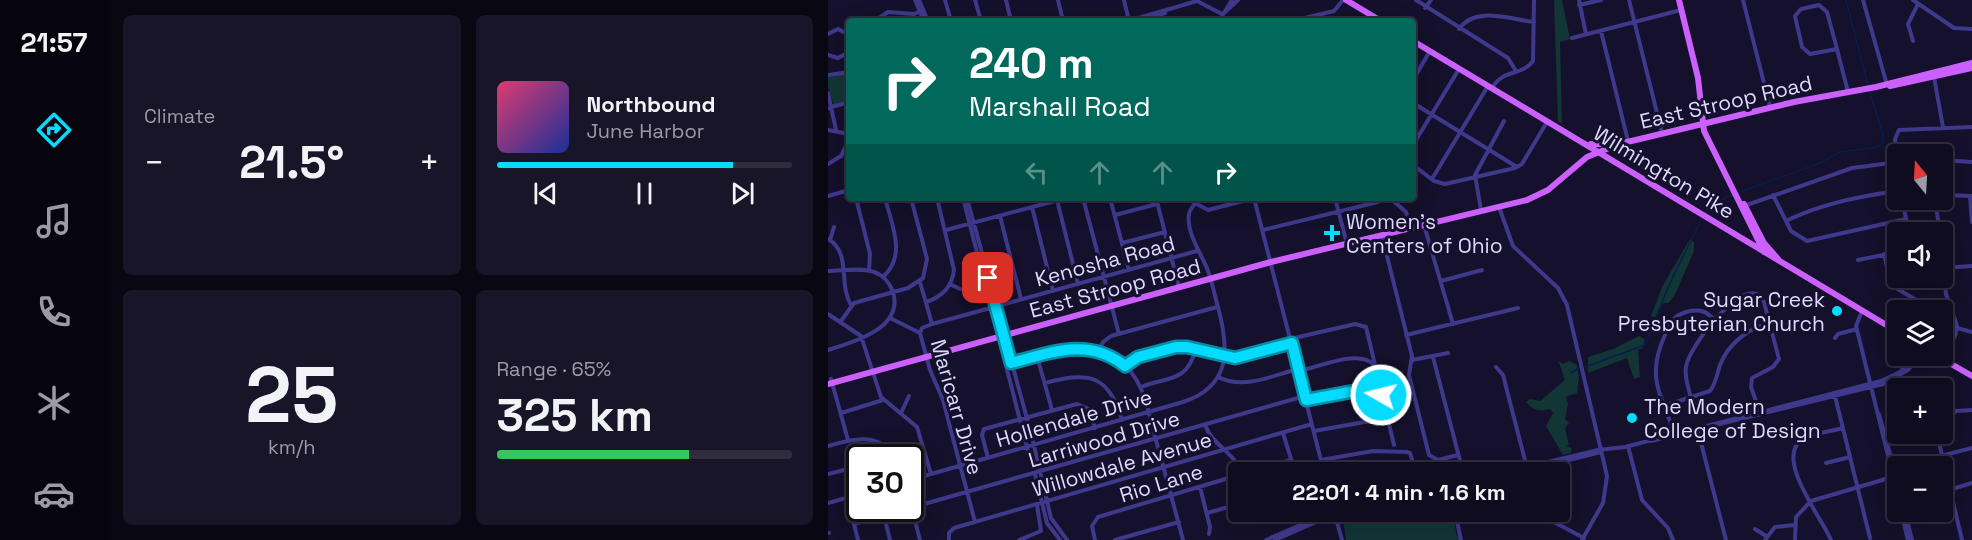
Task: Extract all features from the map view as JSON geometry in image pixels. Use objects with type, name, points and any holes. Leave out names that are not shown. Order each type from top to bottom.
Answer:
[{"type":"main road","points":[[1344,0],[1370,18]]},
{"type":"main road","points":[[1679,0],[1698,78],[1708,144],[1736,193],[1762,244],[1764,253]]},
{"type":"main road","name":"Wilmington Pike","points":[[1416,42],[1887,326]]},
{"type":"main road","name":"East Stroop Road","points":[[830,381],[1271,262],[1499,207],[1541,194],[1587,157],[1628,141],[1770,108],[1887,85],[1972,63]]},
{"type":"main road","name":"East Stroop Road","points":[[1887,85],[1972,68]]},
{"type":"main road","points":[[1584,142],[1597,145],[1617,145]]},
{"type":"main road","points":[[1584,142],[1588,148],[1587,157],[1612,158],[1611,152],[1617,145]]},
{"type":"main road","points":[[1762,244],[1783,265]]},
{"type":"main road","points":[[1953,365],[1972,376]]},
{"type":"street","points":[[917,0],[925,18]]},
{"type":"street","points":[[945,0],[950,18]]},
{"type":"street","points":[[975,0],[980,18]]},
{"type":"street","points":[[1006,0],[1010,18]]},
{"type":"street","points":[[1058,0],[1062,18]]},
{"type":"street","points":[[1124,0],[1128,18]]},
{"type":"street","points":[[1220,18],[1232,0]]},
{"type":"street","points":[[1222,14],[1238,0]]},
{"type":"street","points":[[1305,18],[1334,11],[1344,0]]},
{"type":"street","points":[[1416,0],[1425,8],[1508,58],[1516,71]]},
{"type":"street","points":[[1425,8],[1431,0]]},
{"type":"street","points":[[1432,179],[1490,87],[1500,76],[1529,66],[1534,58],[1534,0]]},
{"type":"street","points":[[1586,34],[1579,3],[1601,0]]},
{"type":"street","points":[[1629,0],[1662,134]]},
{"type":"street","points":[[1743,0],[1770,108]]},
{"type":"street","points":[[1863,0],[1887,85]]},
{"type":"street","points":[[1912,0],[1954,28],[1972,29]]},
{"type":"street","points":[[1147,18],[1201,1]]},
{"type":"street","points":[[1139,18],[1201,1],[1222,14]]},
{"type":"street","points":[[1913,41],[1908,24],[1918,4]]},
{"type":"street","points":[[1837,49],[1812,54],[1805,51],[1795,20],[1797,12],[1814,6],[1824,7],[1837,49],[1848,92]]},
{"type":"street","points":[[878,18],[881,14],[891,11],[912,14],[921,10]]},
{"type":"street","points":[[1572,38],[1681,10]]},
{"type":"street","points":[[1459,28],[1465,21],[1483,16],[1503,16],[1535,22]]},
{"type":"street","points":[[828,34],[838,29],[846,33]]},
{"type":"street","points":[[1601,31],[1628,141]]},
{"type":"street","points":[[1416,75],[1430,51]]},
{"type":"street","points":[[828,55],[838,58],[846,54]]},
{"type":"street","points":[[1416,140],[1459,69]]},
{"type":"street","points":[[828,75],[846,72]]},
{"type":"street","points":[[1934,77],[1943,127]]},
{"type":"street","points":[[828,93],[836,130]]},
{"type":"street","points":[[830,108],[846,103]]},
{"type":"street","points":[[1416,105],[1517,168]]},
{"type":"street","points":[[1416,167],[1432,179],[1445,184],[1517,168],[1522,164],[1547,121]]},
{"type":"street","points":[[1482,211],[1474,178],[1504,122]]},
{"type":"street","points":[[1896,144],[1895,136],[1898,131],[1972,127]]},
{"type":"street","points":[[828,130],[846,133]]},
{"type":"street","points":[[828,164],[840,157],[846,146]]},
{"type":"street","points":[[1953,161],[1972,162]]},
{"type":"street","points":[[1743,207],[1852,168],[1887,164]]},
{"type":"street","points":[[828,196],[846,191]]},
{"type":"street","points":[[1786,221],[1850,199],[1887,193]]},
{"type":"street","points":[[1773,195],[1796,236],[1812,242],[1906,219]]},
{"type":"street","points":[[1953,195],[1971,196],[1972,222]]},
{"type":"street","points":[[856,201],[870,254],[869,271]]},
{"type":"street","points":[[883,277],[895,265],[898,253],[886,201]]},
{"type":"street","points":[[840,321],[851,306],[920,282],[926,270],[927,259],[912,201]]},
{"type":"street","points":[[926,302],[941,295],[950,284],[954,266],[938,201]]},
{"type":"street","points":[[966,201],[1024,418],[1047,523],[1060,540]]},
{"type":"street","points":[[946,230],[1057,201],[1078,284]]},
{"type":"street","points":[[1084,201],[1119,334]]},
{"type":"street","points":[[1111,201],[1129,270]]},
{"type":"street","points":[[1157,201],[1179,286]]},
{"type":"street","points":[[1190,201],[1208,210],[1243,201]]},
{"type":"street","points":[[1196,201],[1189,219],[1197,251],[1210,278],[1226,338],[1226,357]]},
{"type":"street","points":[[1256,201],[1322,462]]},
{"type":"street","points":[[1336,201],[1347,244]]},
{"type":"street","points":[[1263,230],[1373,201]]},
{"type":"street","points":[[1393,201],[1406,212],[1411,229]]},
{"type":"street","points":[[1115,215],[1158,204]]},
{"type":"street","points":[[1032,207],[1053,291]]},
{"type":"street","points":[[1499,207],[1513,246],[1558,288],[1566,300],[1607,476],[1606,491],[1583,539],[1554,522]]},
{"type":"street","points":[[1904,210],[1907,222]]},
{"type":"street","points":[[1000,216],[1022,299]]},
{"type":"street","points":[[1424,225],[1454,324]]},
{"type":"street","points":[[834,226],[829,239],[842,254],[844,291],[851,306]]},
{"type":"street","points":[[1122,243],[1165,232]]},
{"type":"street","points":[[1382,236],[1412,360],[1409,378],[1429,455],[1438,460],[1458,455]]},
{"type":"street","name":"Kenosha Road","points":[[920,333],[932,324],[1197,251]]},
{"type":"street","points":[[1884,254],[1891,285],[1917,300]]},
{"type":"street","points":[[1858,260],[1887,254]]},
{"type":"street","points":[[1953,267],[1972,266]]},
{"type":"street","points":[[1441,281],[1482,270]]},
{"type":"street","points":[[828,271],[869,271],[883,277],[893,292],[894,305],[890,318],[862,337],[828,350]]},
{"type":"street","points":[[920,282],[932,324]]},
{"type":"street","points":[[950,284],[960,289]]},
{"type":"street","points":[[1691,399],[1685,373],[1687,361],[1702,335],[1744,293],[1750,291],[1762,297],[1780,356],[1775,366],[1752,378],[1751,387],[1761,413]]},
{"type":"street","points":[[1098,351],[1105,340],[1119,334],[1217,307]]},
{"type":"street","points":[[1406,335],[1518,308]]},
{"type":"street","points":[[1675,435],[1657,384],[1655,360],[1670,323],[1678,316],[1699,310],[1707,312],[1715,321]]},
{"type":"street","points":[[1862,311],[1857,329],[1889,456]]},
{"type":"street","points":[[828,314],[862,337],[883,400],[901,413],[919,431],[931,474]]},
{"type":"street","points":[[1953,315],[1957,328],[1953,334]]},
{"type":"street","name":"Maricarr Drive","points":[[890,318],[920,333],[943,400],[975,522]]},
{"type":"street","points":[[1664,406],[1691,399],[1712,389],[1721,364],[1732,346],[1751,329],[1771,323]]},
{"type":"street","points":[[1125,366],[1138,357],[1176,347],[1238,358],[1291,341],[1360,324],[1369,332],[1381,395],[1393,431],[1394,445]]},
{"type":"street","points":[[1957,328],[1972,332]]},
{"type":"street","points":[[1835,338],[1838,334],[1857,329]]},
{"type":"street","points":[[1009,364],[1068,348],[1098,351],[1125,366],[1141,387],[1184,540]]},
{"type":"street","points":[[1141,387],[1184,374],[1191,366],[1196,349]]},
{"type":"street","points":[[1218,377],[1243,384],[1348,359],[1364,358],[1372,351]]},
{"type":"street","points":[[1412,360],[1448,353]]},
{"type":"street","points":[[1038,356],[1052,410]]},
{"type":"street","name":"Hollendale Drive","points":[[924,476],[1193,398],[1207,389],[1218,377],[1226,357]]},
{"type":"street","points":[[1434,357],[1460,462]]},
{"type":"street","points":[[1364,358],[1375,368]]},
{"type":"street","points":[[1871,385],[1897,374],[1905,366]]},
{"type":"street","points":[[1559,462],[1871,385],[1899,376],[1909,366]]},
{"type":"street","points":[[1496,368],[1503,375],[1526,462]]},
{"type":"street","points":[[1045,383],[1072,376],[1095,380],[1112,393],[1122,420]]},
{"type":"street","points":[[830,381],[848,440]]},
{"type":"street","points":[[1366,389],[1378,381]]},
{"type":"street","points":[[1366,389],[1381,395]]},
{"type":"street","name":"Larriwood Drive","points":[[924,505],[1305,398],[1366,389]]},
{"type":"street","points":[[1834,395],[1870,538]]},
{"type":"street","points":[[901,413],[909,396]]},
{"type":"street","points":[[841,413],[883,400]]},
{"type":"street","points":[[988,458],[983,430],[1052,410],[1082,405],[1090,412],[1095,428]]},
{"type":"street","points":[[1953,412],[1972,410]]},
{"type":"street","points":[[1314,431],[1387,418]]},
{"type":"street","name":"Willowdale Avenue","points":[[949,540],[952,530],[975,522],[1312,424]]},
{"type":"street","points":[[1205,425],[1210,436],[1235,462]]},
{"type":"street","points":[[1831,540],[1793,465],[1794,448],[1806,437],[1843,428]]},
{"type":"street","points":[[1697,429],[1726,540]]},
{"type":"street","points":[[1283,433],[1291,460],[1286,462]]},
{"type":"street","points":[[828,446],[848,440],[875,440],[882,444]]},
{"type":"street","points":[[1939,444],[1941,456],[1972,448]]},
{"type":"street","points":[[1031,446],[1031,463]]},
{"type":"street","points":[[1628,446],[1642,500],[1668,528],[1673,540]]},
{"type":"street","points":[[1321,459],[1373,451],[1410,453],[1413,462]]},
{"type":"street","points":[[1826,463],[1850,457]]},
{"type":"street","points":[[828,474],[846,470]]},
{"type":"street","name":"Rio Lane","points":[[1095,540],[1093,522],[1098,517],[1228,478]]},
{"type":"street","points":[[1795,540],[1794,525],[1801,509],[1811,501],[1887,478]]},
{"type":"street","points":[[1953,489],[1972,483]]},
{"type":"street","points":[[1200,487],[1207,513],[1209,534]]},
{"type":"street","points":[[828,503],[846,497]]},
{"type":"street","points":[[1019,540],[1038,534],[1042,528],[1042,503]]},
{"type":"street","points":[[1042,503],[1066,540]]},
{"type":"street","points":[[1953,505],[1962,540]]},
{"type":"street","points":[[1207,513],[1228,507]]},
{"type":"street","name":"Larriwood Drive","points":[[854,524],[862,522]]},
{"type":"street","points":[[886,522],[890,540]]},
{"type":"street","points":[[914,522],[920,540]]},
{"type":"street","points":[[1115,540],[1179,522]]},
{"type":"street","points":[[1266,540],[1314,522]]},
{"type":"street","points":[[1275,540],[1317,522]]},
{"type":"street","points":[[1336,522],[1342,540]]},
{"type":"street","points":[[1457,522],[1461,540]]},
{"type":"street","points":[[1906,522],[1910,540]]},
{"type":"street","points":[[854,524],[858,540]]},
{"type":"street","points":[[1755,530],[1766,538],[1779,526],[1794,525]]},
{"type":"green space","points":[[1554,0],[1562,0],[1570,39],[1560,42],[1562,123],[1558,122]]},
{"type":"green space","points":[[846,73],[846,102],[834,105],[828,88],[828,76]]},
{"type":"green space","points":[[1690,239],[1694,243],[1694,251],[1674,297],[1668,303],[1663,303],[1656,318],[1651,316],[1662,287]]},
{"type":"green space","points":[[1639,336],[1645,339],[1643,348],[1638,350],[1640,377],[1634,379],[1627,358],[1588,373],[1588,357],[1613,349]]},
{"type":"green space","points":[[1558,360],[1563,364],[1569,361],[1577,365],[1579,378],[1577,393],[1566,397],[1568,404],[1565,419],[1569,423],[1565,428],[1569,445],[1566,446],[1572,448],[1571,453],[1563,455],[1546,426],[1553,413],[1550,409],[1533,409],[1526,402],[1530,399],[1540,401],[1565,380]]},
{"type":"green space","points":[[1344,522],[1454,522],[1457,536],[1461,540],[1346,540]]},
{"type":"waterway","points":[[1846,0],[1868,85]]},
{"type":"waterway","points":[[1737,193],[1820,163],[1840,152],[1878,147],[1883,142],[1883,135],[1869,90]]},
{"type":"waterway","points":[[1707,212],[1715,202],[1733,195]]},
{"type":"waterway","points":[[1585,367],[1645,345],[1669,285],[1702,218]]},
{"type":"waterway","points":[[1571,373],[1579,368]]},
{"type":"place","name":"Women's Centers of Ohio","points":[[1332,233]]},
{"type":"place","name":"Sugar Creek Presbyterian Church","points":[[1837,311]]},
{"type":"place","name":"The Modern College of Design","points":[[1632,418]]},
{"type":"route","points":[[988,278],[1011,363],[1061,349],[1080,348],[1103,352],[1125,366],[1138,357],[1176,347],[1187,347],[1235,358],[1292,343],[1306,400],[1323,399],[1366,389],[1381,395]]}]
